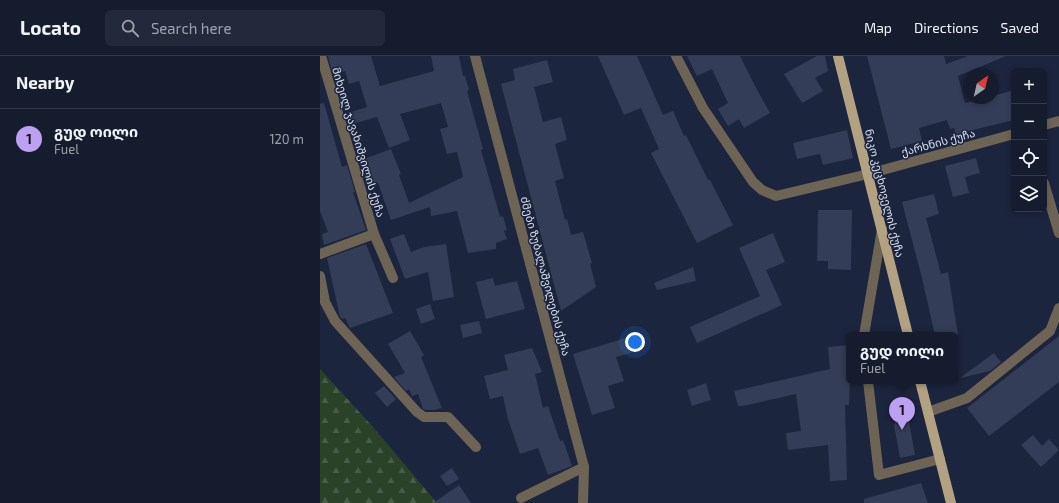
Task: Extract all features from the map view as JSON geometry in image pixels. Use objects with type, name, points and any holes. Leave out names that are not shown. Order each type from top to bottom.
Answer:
[{"type":"main road","name":"ნიკო კეცხოველის ქუჩა","points":[[838,56],[907,332]]},
{"type":"main road","points":[[921,384],[951,503]]},
{"type":"street","name":"მიხეილ ჯავახიშვილის ქუჩა","points":[[321,56],[374,234],[393,278]]},
{"type":"street","name":"ძმები ზუბალაშვილების ქუჩა","points":[[475,56],[584,467],[583,503]]},
{"type":"street","name":"ქარხნის ქუჩა","points":[[676,56],[703,108],[753,182],[762,190],[776,196],[868,174],[1011,135]]},
{"type":"street","points":[[1047,124],[1059,121]]},
{"type":"street","points":[[1047,190],[1055,208],[1059,233]]},
{"type":"street","points":[[865,332],[882,229]]},
{"type":"street","name":"მიხეილ ჯავახიშვილის ქუჩა","points":[[320,254],[374,234]]},
{"type":"street","points":[[320,276],[325,302],[334,321],[412,406],[424,417],[448,417],[476,447]]},
{"type":"street","points":[[928,412],[967,398],[1050,331],[1059,308]]},
{"type":"street","points":[[868,384],[880,475],[940,459]]},
{"type":"street","points":[[521,498],[584,467]]},
{"type":"green space","points":[[320,369],[374,428],[437,503],[320,503]]},
{"type":"building","points":[[328,56],[371,56],[380,86],[434,71],[431,56],[459,56],[483,149],[481,150],[500,217],[503,216],[507,230],[504,231],[507,239],[496,243],[496,249],[468,253],[457,211],[431,216],[430,207],[391,220],[378,183],[367,187],[359,161],[391,149],[401,174],[399,175],[409,203],[463,177],[457,152],[447,154],[440,129],[448,127],[441,103],[400,114],[410,140],[389,148],[377,117],[348,125],[345,114],[367,107],[359,81],[349,84],[345,71],[333,75]]},
{"type":"building","points":[[598,56],[637,56],[663,115],[673,111],[684,136],[686,135],[708,180],[710,180],[733,225],[697,243],[651,153],[659,149],[641,108],[624,115]]},
{"type":"building","points":[[687,56],[740,56],[770,113],[744,128],[739,119],[728,126],[718,109],[728,103],[712,69],[697,76]]},
{"type":"building","points":[[817,56],[825,56],[828,71],[815,78],[823,91],[802,103],[784,74]]},
{"type":"building","points":[[867,56],[944,56],[946,64],[968,56],[1006,56],[977,68],[963,68],[963,74],[958,76],[963,95],[963,104],[999,104],[999,94],[1011,91],[1011,121],[956,134],[954,128],[950,129],[947,120],[919,128],[922,141],[891,149]]},
{"type":"building","points":[[547,60],[553,82],[534,87],[543,122],[561,117],[567,140],[555,144],[564,178],[555,181],[565,220],[567,219],[571,235],[583,232],[592,263],[590,264],[596,287],[561,311],[501,84],[515,80],[513,69]]},
{"type":"building","points":[[324,103],[342,167],[347,165],[355,192],[353,192],[366,230],[324,245],[322,234],[328,232],[320,211],[320,104]]},
{"type":"building","points":[[847,130],[853,158],[823,165],[820,154],[797,159],[793,143]]},
{"type":"building","points":[[976,158],[980,173],[965,177],[969,193],[953,197],[945,166]]},
{"type":"building","points":[[934,194],[939,214],[926,218],[941,274],[948,272],[958,332],[934,332],[902,202]]},
{"type":"building","points":[[818,210],[852,210],[851,270],[828,269],[828,261],[817,261]]},
{"type":"building","points":[[773,233],[785,262],[766,270],[782,305],[697,343],[690,327],[760,296],[739,248]]},
{"type":"building","points":[[404,234],[411,252],[424,247],[446,244],[454,297],[433,301],[428,272],[405,279],[390,239]]},
{"type":"building","points":[[366,244],[393,313],[350,328],[345,318],[342,319],[340,317],[327,258]]},
{"type":"building","points":[[693,267],[696,281],[657,290],[654,283]]},
{"type":"building","points":[[493,278],[495,286],[517,281],[525,309],[486,319],[476,282]]},
{"type":"building","points":[[430,304],[435,319],[421,324],[416,309]]},
{"type":"building","points":[[479,321],[482,333],[463,338],[460,325]]},
{"type":"building","points":[[410,331],[424,355],[421,357],[442,408],[434,410],[423,409],[418,394],[412,396],[409,389],[406,391],[394,377],[405,373],[388,344]]},
{"type":"building","points":[[1059,336],[1059,382],[989,436],[967,408]]},
{"type":"building","points":[[626,338],[631,353],[616,357],[624,381],[608,386],[615,408],[592,415],[573,354]]},
{"type":"building","points":[[846,345],[846,384],[850,384],[849,405],[845,405],[847,480],[830,481],[828,445],[788,450],[786,433],[801,431],[796,394],[738,406],[734,391],[830,369],[828,347]]},
{"type":"building","points":[[532,348],[542,372],[535,374],[543,408],[548,406],[560,441],[563,440],[572,466],[548,475],[538,448],[520,454],[508,419],[503,396],[490,399],[484,376],[508,370],[504,355]]},
{"type":"building","points":[[994,353],[1001,362],[990,371],[960,378]]},
{"type":"building","points":[[706,383],[711,400],[692,406],[687,390]]},
{"type":"building","points":[[384,386],[396,399],[387,407],[375,393]]},
{"type":"building","points":[[904,416],[909,422],[915,455],[900,458],[894,425],[897,418]]},
{"type":"building","points":[[1033,435],[1042,446],[1049,439],[1059,450],[1041,467],[1021,445]]},
{"type":"building","points":[[452,468],[459,479],[447,486],[440,476]]},
{"type":"building","points":[[921,483],[928,503],[864,503],[864,499]]},
{"type":"building","points":[[459,485],[471,503],[433,503]]},
{"type":"place","name":"გუდ ოილი","points":[[902,430]]}]
